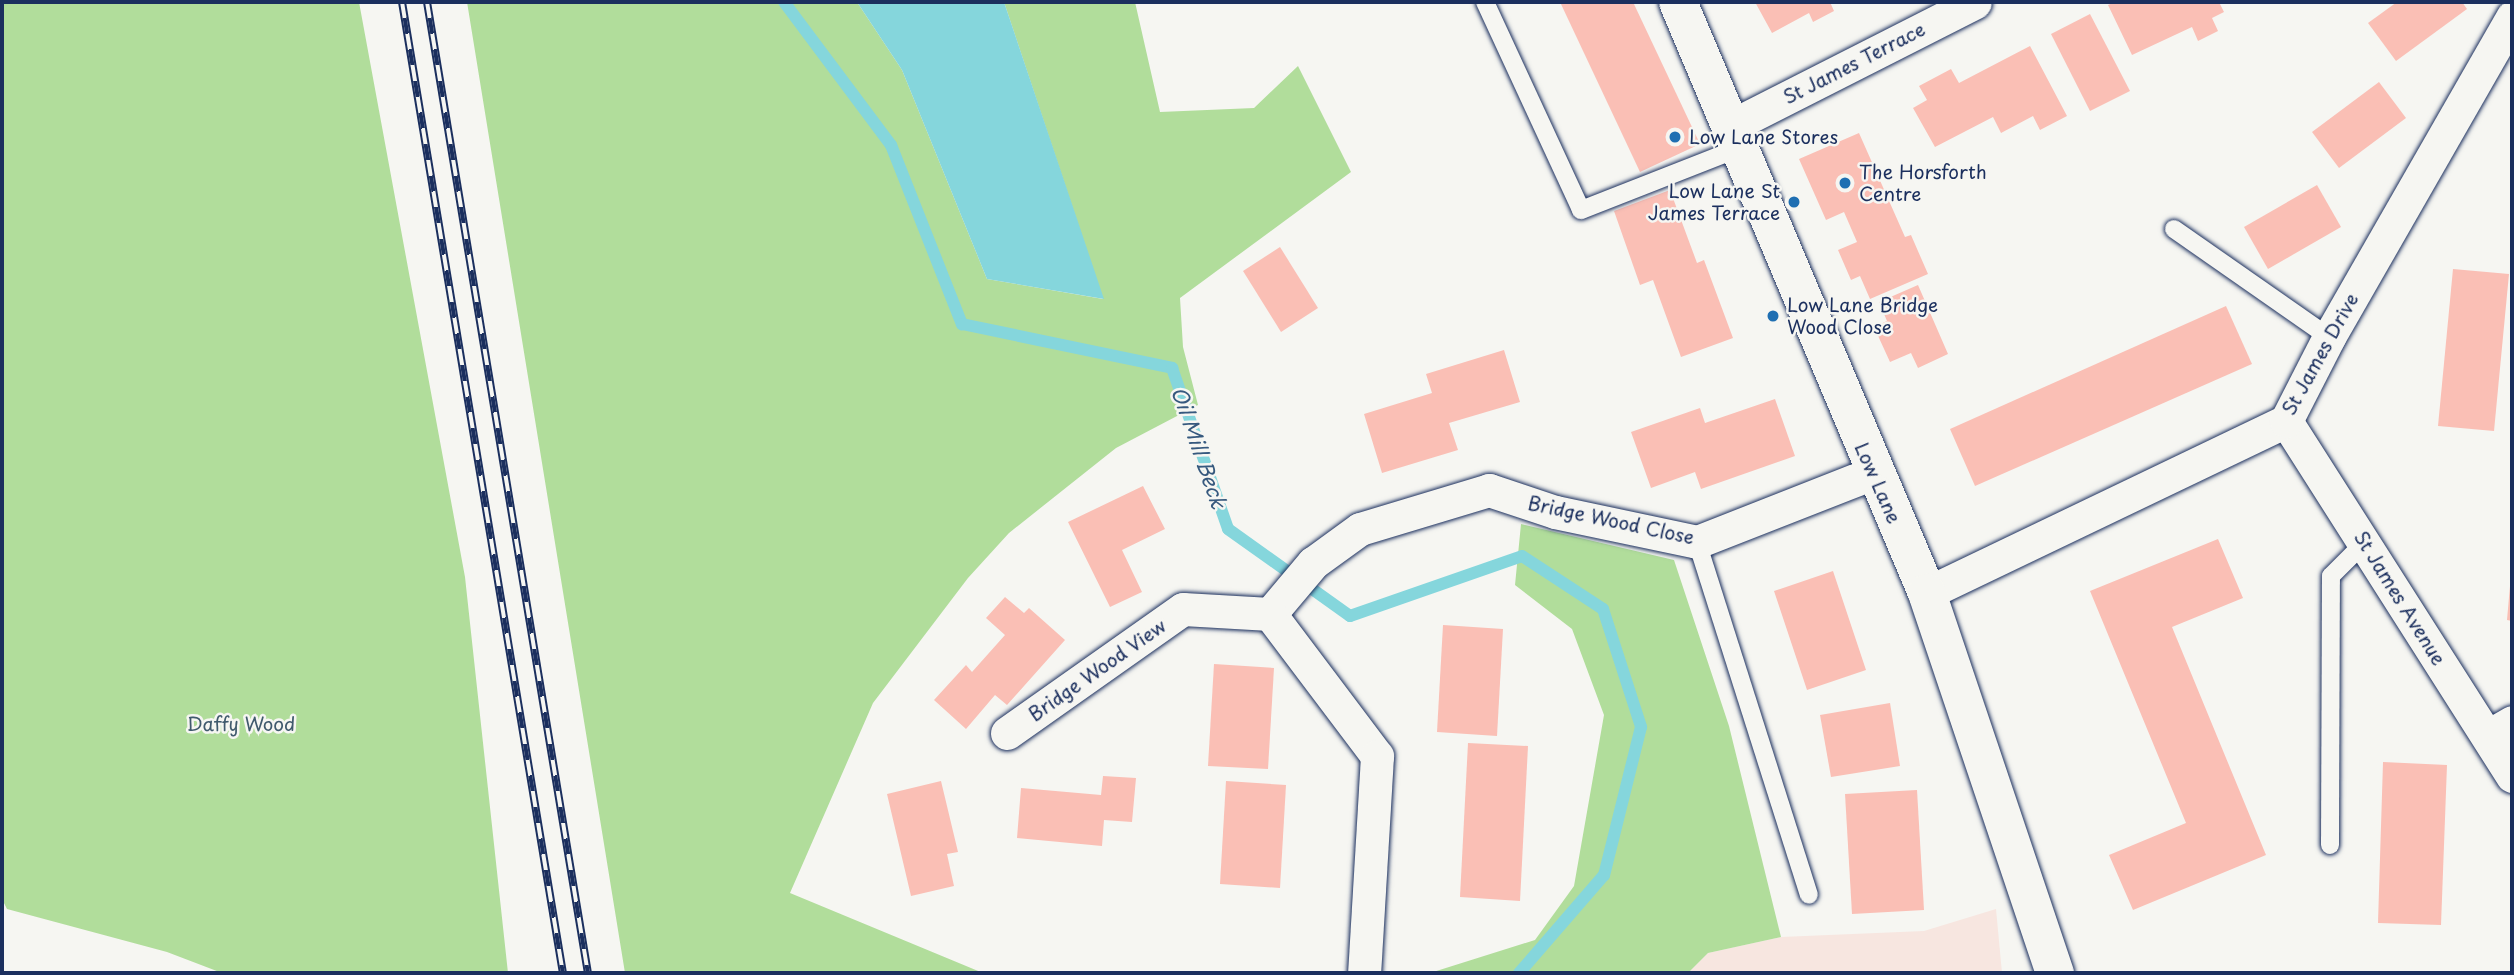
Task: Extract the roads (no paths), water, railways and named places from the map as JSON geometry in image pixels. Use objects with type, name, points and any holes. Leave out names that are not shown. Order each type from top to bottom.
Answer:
[{"type":"street","name":"Low Lane","points":[[1678,2],[1737,136],[1873,473],[1927,593],[2055,973]]},
{"type":"street","name":"St James Terrace","points":[[1737,136],[1975,2]]},
{"type":"street","name":"St James Drive","points":[[1927,593],[2286,421],[2329,337],[2512,17]]},
{"type":"street","name":"St James Avenue","points":[[2286,421],[2365,542],[2500,729],[2512,776]]},
{"type":"street","name":"Bridge Wood Close","points":[[1270,614],[1313,563],[1360,529],[1489,490],[1555,512],[1697,542],[1873,473]]},
{"type":"street","name":"Bridge Wood View","points":[[1007,733],[1182,609],[1270,614]]},
{"type":"street","points":[[1270,614],[1377,756],[1364,973]]},
{"type":"lane","points":[[1485,2],[1581,210],[1737,136]]},
{"type":"lane","points":[[2174,229],[2329,337]]},
{"type":"lane","points":[[1697,542],[1809,895]]},
{"type":"lane","points":[[2330,845],[2331,576],[2365,542]]},
{"type":"water","points":[[857,2],[1004,2],[1104,299],[987,279],[902,70]]},
{"type":"waterway","name":"Oil Mill Beck","points":[[784,2],[891,145],[962,324],[1172,368],[1228,529],[1350,616],[1522,556],[1603,609],[1641,727],[1604,875],[1519,973]]},
{"type":"railway","points":[[402,2],[563,973]]},
{"type":"railway","points":[[427,2],[588,973]]},
{"type":"place","name":"Low Lane Stores","points":[[1675,137]]},
{"type":"place","name":"The Horsforth Centre","points":[[1845,183]]},
{"type":"place","name":"Low Lane St James Terrace","points":[[1794,202]]},
{"type":"place","name":"Low Lane Bridge Wood Close","points":[[1773,316]]},
{"type":"park label","name":"Daffy Wood","points":[[241,724]]}]
